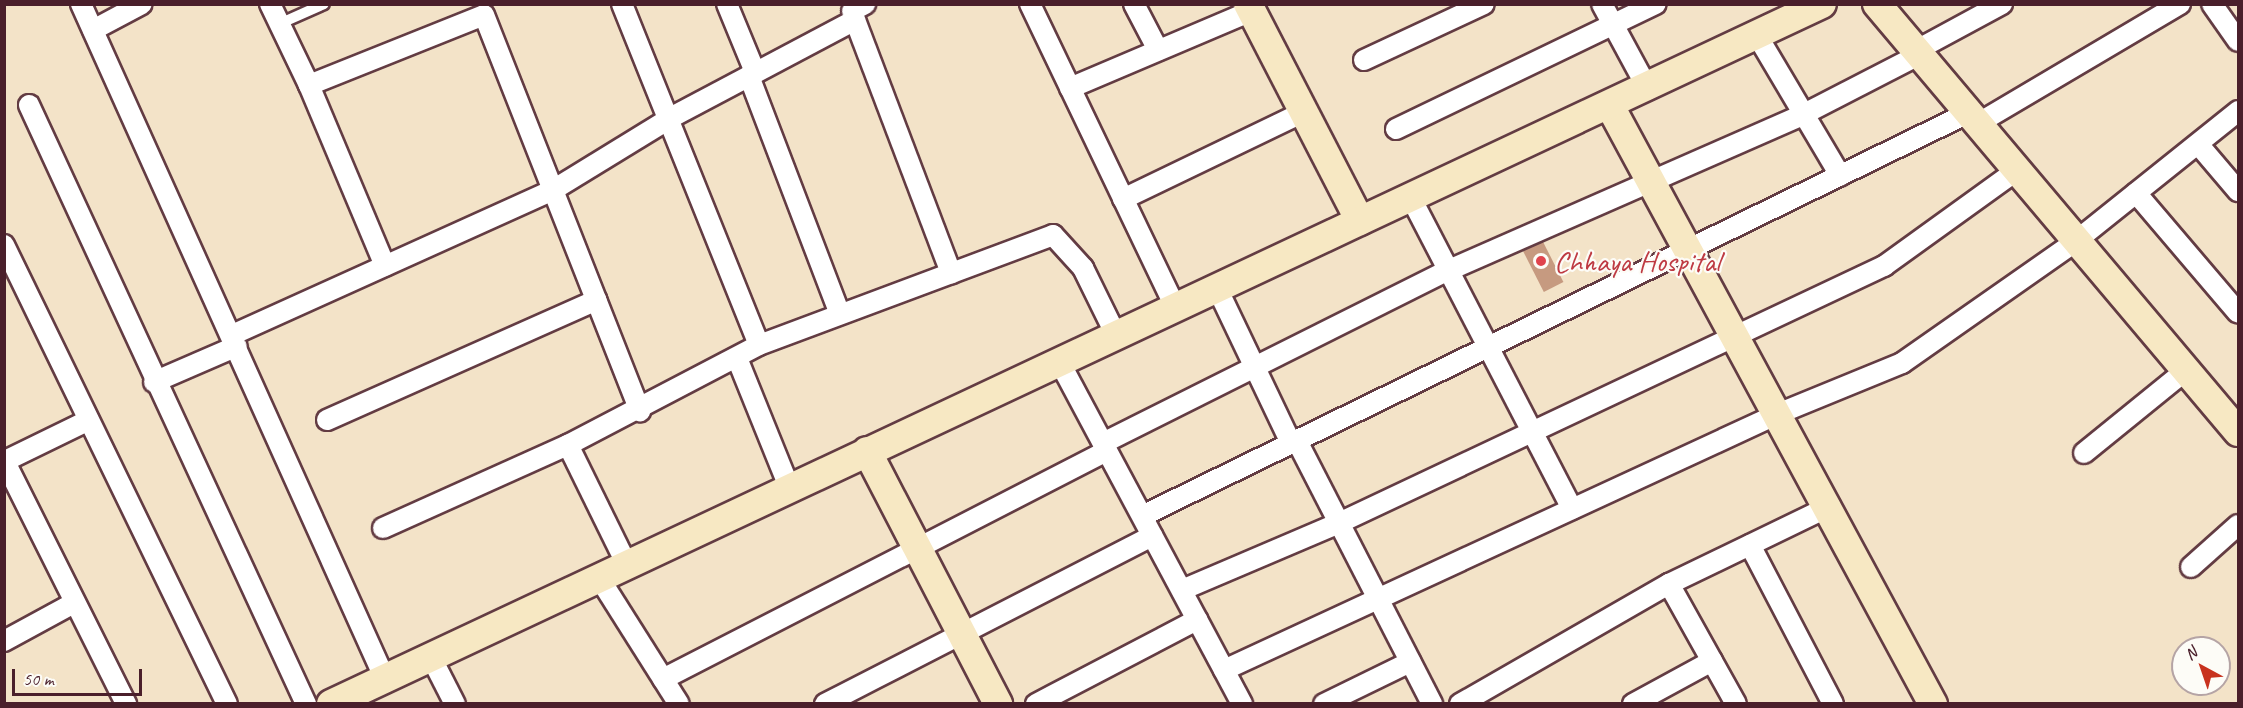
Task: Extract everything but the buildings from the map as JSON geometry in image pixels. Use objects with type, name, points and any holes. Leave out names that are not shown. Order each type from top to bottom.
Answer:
[{"type":"street","points":[[81,4],[235,340],[383,687]]},
{"type":"street","points":[[93,30],[142,4]]},
{"type":"street","points":[[270,4],[309,85],[385,266]]},
{"type":"street","points":[[622,4],[672,117],[759,345]]},
{"type":"street","points":[[727,4],[840,314]]},
{"type":"street","points":[[1030,4],[1175,307]]},
{"type":"street","points":[[1134,4],[1158,50]]},
{"type":"street","points":[[1364,60],[1484,4]]},
{"type":"street","points":[[1602,4],[1648,89]]},
{"type":"street","points":[[1396,129],[1656,4]]},
{"type":"street","points":[[331,704],[383,687],[430,655],[1648,89],[1822,4]]},
{"type":"street","points":[[1876,4],[2238,432]]},
{"type":"street","points":[[663,679],[917,549],[1255,367],[1447,271],[1653,183],[1804,114],[2002,4]]},
{"type":"street","points":[[1142,516],[1840,176],[1973,118],[2180,4]]},
{"type":"street","points":[[2212,4],[2238,41]]},
{"type":"street","points":[[1070,88],[1249,8],[1360,221]]},
{"type":"street","points":[[309,85],[481,10],[640,411]]},
{"type":"street","points":[[154,382],[385,266],[553,190],[672,117],[752,74],[855,10],[951,273]]},
{"type":"street","points":[[1758,37],[1840,176]]},
{"type":"street","points":[[29,105],[154,382],[306,704]]},
{"type":"street","points":[[1610,106],[1739,337],[1933,704]]},
{"type":"street","points":[[1224,670],[1379,601],[1780,413],[1902,363],[2076,241],[2238,111]]},
{"type":"street","points":[[1123,199],[1304,112]]},
{"type":"street","points":[[2198,144],[2238,191]]},
{"type":"street","points":[[1182,590],[1339,523],[1531,429],[1739,337],[1899,258],[2017,170]]},
{"type":"street","points":[[2136,193],[2238,313]]},
{"type":"street","points":[[1411,198],[1485,349],[1531,429],[1572,509]]},
{"type":"street","points":[[382,528],[640,411],[759,345],[1053,235],[1083,268],[1116,335]]},
{"type":"street","points":[[4,245],[227,704]]},
{"type":"street","points":[[1217,288],[1255,367],[1339,523],[1432,704]]},
{"type":"street","points":[[327,420],[596,300]]},
{"type":"street","points":[[737,358],[789,487]]},
{"type":"street","points":[[1059,361],[1242,704]]},
{"type":"street","points":[[2084,453],[2186,370]]},
{"type":"street","points":[[89,420],[6,465],[126,704]]},
{"type":"street","points":[[568,445],[626,563]]},
{"type":"street","points":[[867,451],[998,704]]},
{"type":"street","points":[[1460,704],[1669,584],[1830,506]]},
{"type":"street","points":[[2191,567],[2238,525]]},
{"type":"street","points":[[825,704],[959,632],[1152,536]]},
{"type":"street","points":[[1750,545],[1833,704]]},
{"type":"street","points":[[598,576],[679,704]]},
{"type":"street","points":[[1669,584],[1736,704]]},
{"type":"street","points":[[4,640],[74,603]]},
{"type":"street","points":[[1036,704],[1197,620]]},
{"type":"street","points":[[430,655],[455,704]]},
{"type":"street","points":[[1633,704],[1712,661]]},
{"type":"street","points":[[1324,704],[1410,662]]},
{"type":"lane","points":[[279,24],[324,4]]},
{"type":"place","name":"Chhaya Hospital","points":[[1541,261]]}]
